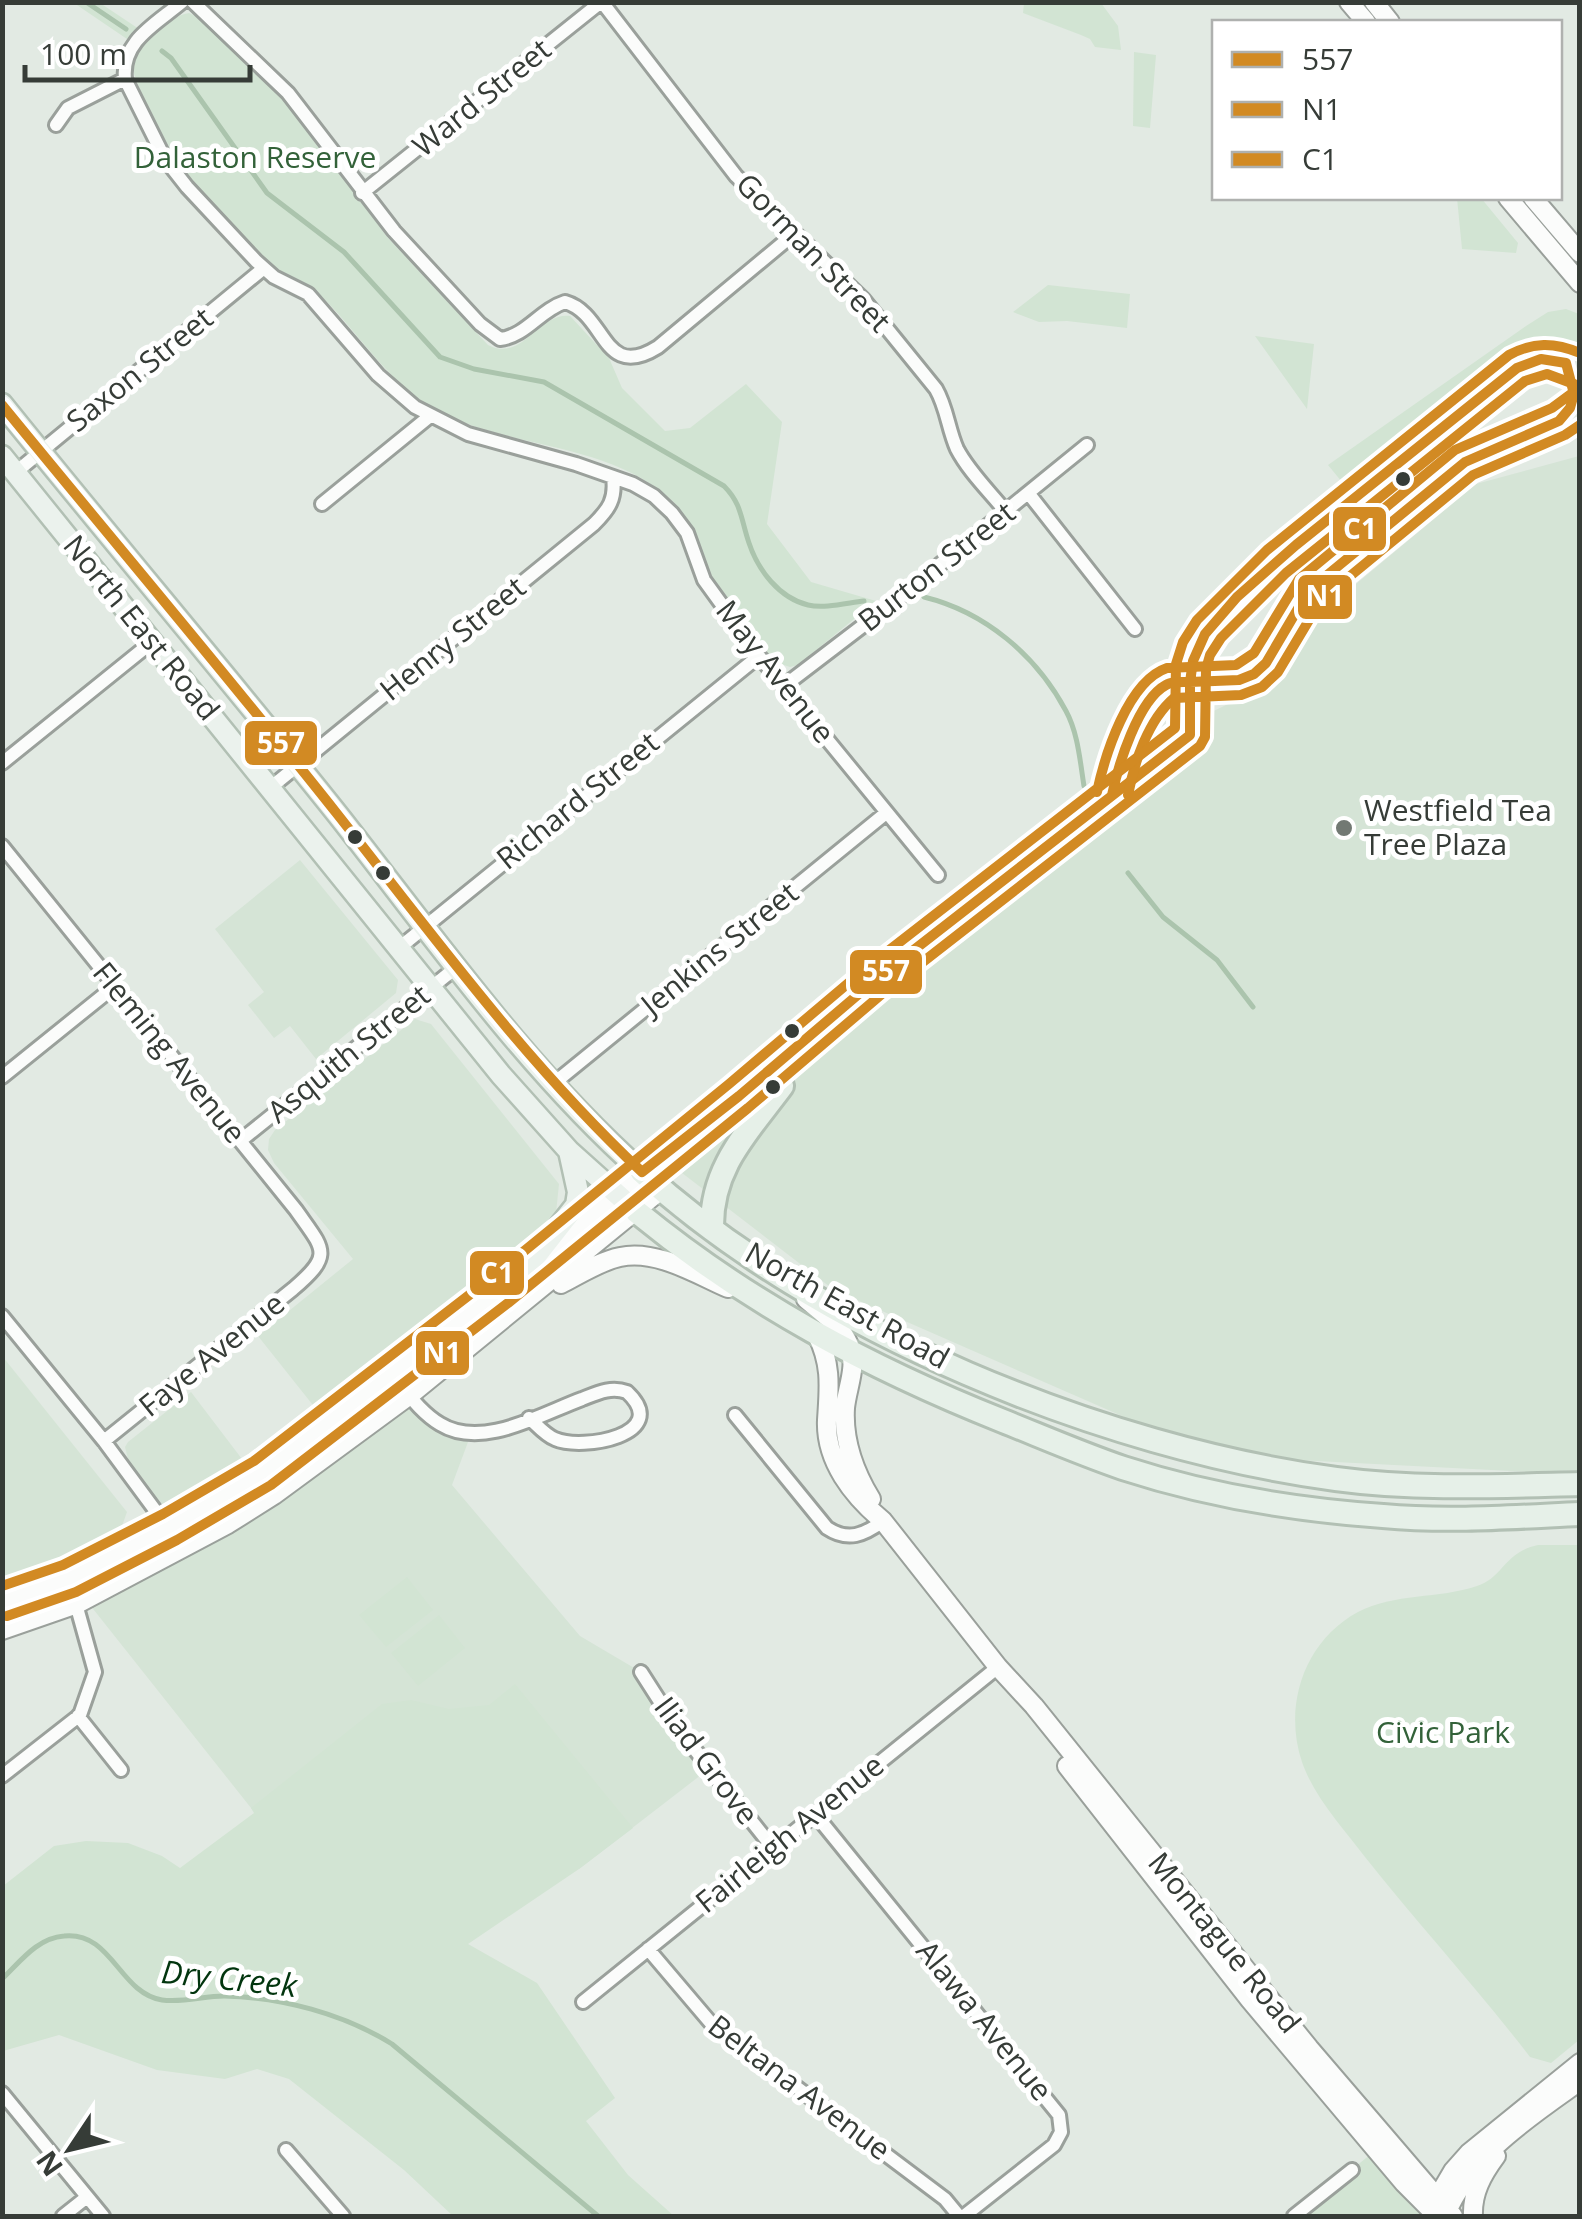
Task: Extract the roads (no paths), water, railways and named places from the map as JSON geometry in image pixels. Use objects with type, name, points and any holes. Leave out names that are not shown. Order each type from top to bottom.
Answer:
[{"type":"highway","points":[[712,1228],[712,1198],[722,1168],[782,1086]]},
{"type":"highway","name":"North East Road","points":[[642,1172],[712,1228],[804,1290],[914,1348],[1088,1420],[1232,1460],[1339,1480],[1460,1487],[1580,1484]]},
{"type":"highway","name":"North East Road","points":[[637,1212],[717,1274],[816,1335],[946,1398],[1077,1451],[1176,1482],[1284,1505],[1436,1519],[1580,1514]]},
{"type":"highway","points":[[1077,1451],[1088,1420]]},
{"type":"main road","points":[[1510,200],[1580,283]]},
{"type":"main road","points":[[1536,200],[1580,253]]},
{"type":"main road","name":"North East Road","points":[[2,404],[553,1084],[642,1172]]},
{"type":"main road","name":"North East Road","points":[[9,464],[500,1075],[569,1151],[637,1212]]},
{"type":"main road","points":[[525,1270],[572,1215],[576,1205],[578,1192],[569,1151]]},
{"type":"main road","points":[[2,1602],[68,1579],[170,1527],[262,1473],[525,1270],[642,1172]]},
{"type":"main road","points":[[2,1630],[77,1604],[274,1495],[410,1396],[662,1189]]},
{"type":"main road","points":[[535,1296],[620,1256],[643,1256],[672,1264],[765,1304]]},
{"type":"main road","points":[[767,1267],[840,1328],[853,1354]]},
{"type":"main road","name":"Montague Road","points":[[816,1335],[831,1376],[827,1421],[833,1456],[854,1491],[1034,1706],[1442,2211]]},
{"type":"main road","name":"Montague Road","points":[[853,1354],[846,1433],[856,1470],[882,1522]]},
{"type":"main road","points":[[1442,2211],[1469,2153],[1580,2062]]},
{"type":"main road","points":[[1442,2211],[1492,2148],[1576,2083]]},
{"type":"main road","points":[[1473,2216],[1472,2203],[1479,2182],[1497,2155],[1560,2102],[1576,2083]]},
{"type":"street","points":[[56,125],[68,108],[124,73],[131,44],[182,2]]},
{"type":"street","points":[[193,2],[288,93],[362,194],[492,336],[515,336],[564,302],[574,304],[623,357],[635,359],[658,347],[795,233]]},
{"type":"street","name":"Ward Street","points":[[362,194],[602,2]]},
{"type":"street","name":"Gorman Street","points":[[602,2],[736,176],[864,299],[936,389],[960,454],[1006,512]]},
{"type":"street","name":"May Avenue","points":[[124,73],[171,168],[264,268],[308,294],[378,375],[430,416],[468,434],[614,477],[654,496],[672,513],[686,533],[704,580],[759,656],[938,875]]},
{"type":"street","name":"Saxon Street","points":[[9,464],[40,452],[264,268]]},
{"type":"street","points":[[322,504],[430,416]]},
{"type":"street","name":"Burton Street","points":[[784,686],[1087,445]]},
{"type":"street","name":"Henry Street","points":[[270,788],[594,524],[612,503],[614,477]]},
{"type":"street","points":[[1029,494],[1135,629]]},
{"type":"street","points":[[2,763],[152,642]]},
{"type":"street","name":"Richard Street","points":[[399,948],[759,656]]},
{"type":"street","name":"Jenkins Street","points":[[553,1084],[886,813]]},
{"type":"street","name":"Fleming Avenue","points":[[2,846],[318,1242],[322,1254],[318,1267]]},
{"type":"street","name":"Asquith Street","points":[[240,1141],[458,966]]},
{"type":"street","points":[[2,1077],[115,986]]},
{"type":"street","name":"Faye Avenue","points":[[104,1441],[318,1267]]},
{"type":"street","points":[[2,1316],[104,1441],[183,1548]]},
{"type":"street","points":[[391,1374],[438,1423],[472,1434],[494,1431],[529,1418],[605,1390],[619,1389],[635,1399],[639,1409],[639,1418],[629,1434],[619,1438],[570,1442],[550,1437],[529,1418]]},
{"type":"street","points":[[735,1415],[828,1528],[853,1536],[882,1522]]},
{"type":"street","points":[[2,1776],[78,1716],[96,1672],[68,1579]]},
{"type":"street","name":"Fairleigh Avenue","points":[[584,2002],[998,1667]]},
{"type":"street","name":"Iliad Grove","points":[[641,1672],[673,1722],[773,1848]]},
{"type":"street","points":[[78,1716],[121,1770]]},
{"type":"street","name":"Alawa Avenue","points":[[815,1814],[1059,2116],[1061,2132],[1054,2145],[961,2216]]},
{"type":"street","name":"Beltana Avenue","points":[[648,1949],[710,2022],[945,2199],[961,2216]]},
{"type":"street","points":[[2,2094],[103,2216]]},
{"type":"street","points":[[286,2150],[343,2216]]},
{"type":"street","points":[[1294,2216],[1352,2170]]},
{"type":"street","points":[[64,2216],[87,2197]]},
{"type":"waterway","points":[[86,2],[126,29]]},
{"type":"waterway","points":[[162,51],[171,58],[267,193],[344,252],[440,357],[474,369],[544,382],[724,486],[738,506],[758,563],[771,582],[788,596],[814,606],[864,601]]},
{"type":"waterway","points":[[924,597],[988,625],[1040,672],[1070,720],[1084,786]]},
{"type":"waterway","points":[[1128,873],[1163,917],[1217,960],[1253,1007]]},
{"type":"waterway","name":"Dry Creek","points":[[2,1979],[45,1941],[80,1937],[105,1952],[135,1986],[162,2000],[224,1996],[268,2000],[354,2024],[392,2044],[598,2216]]},
{"type":"place","name":"Westfield Tea Tree Plaza","points":[[1344,828]]},
{"type":"park label","name":"Dalaston Reserve","points":[[255,158]]},
{"type":"park label","name":"Civic Park","points":[[1443,1733]]}]
